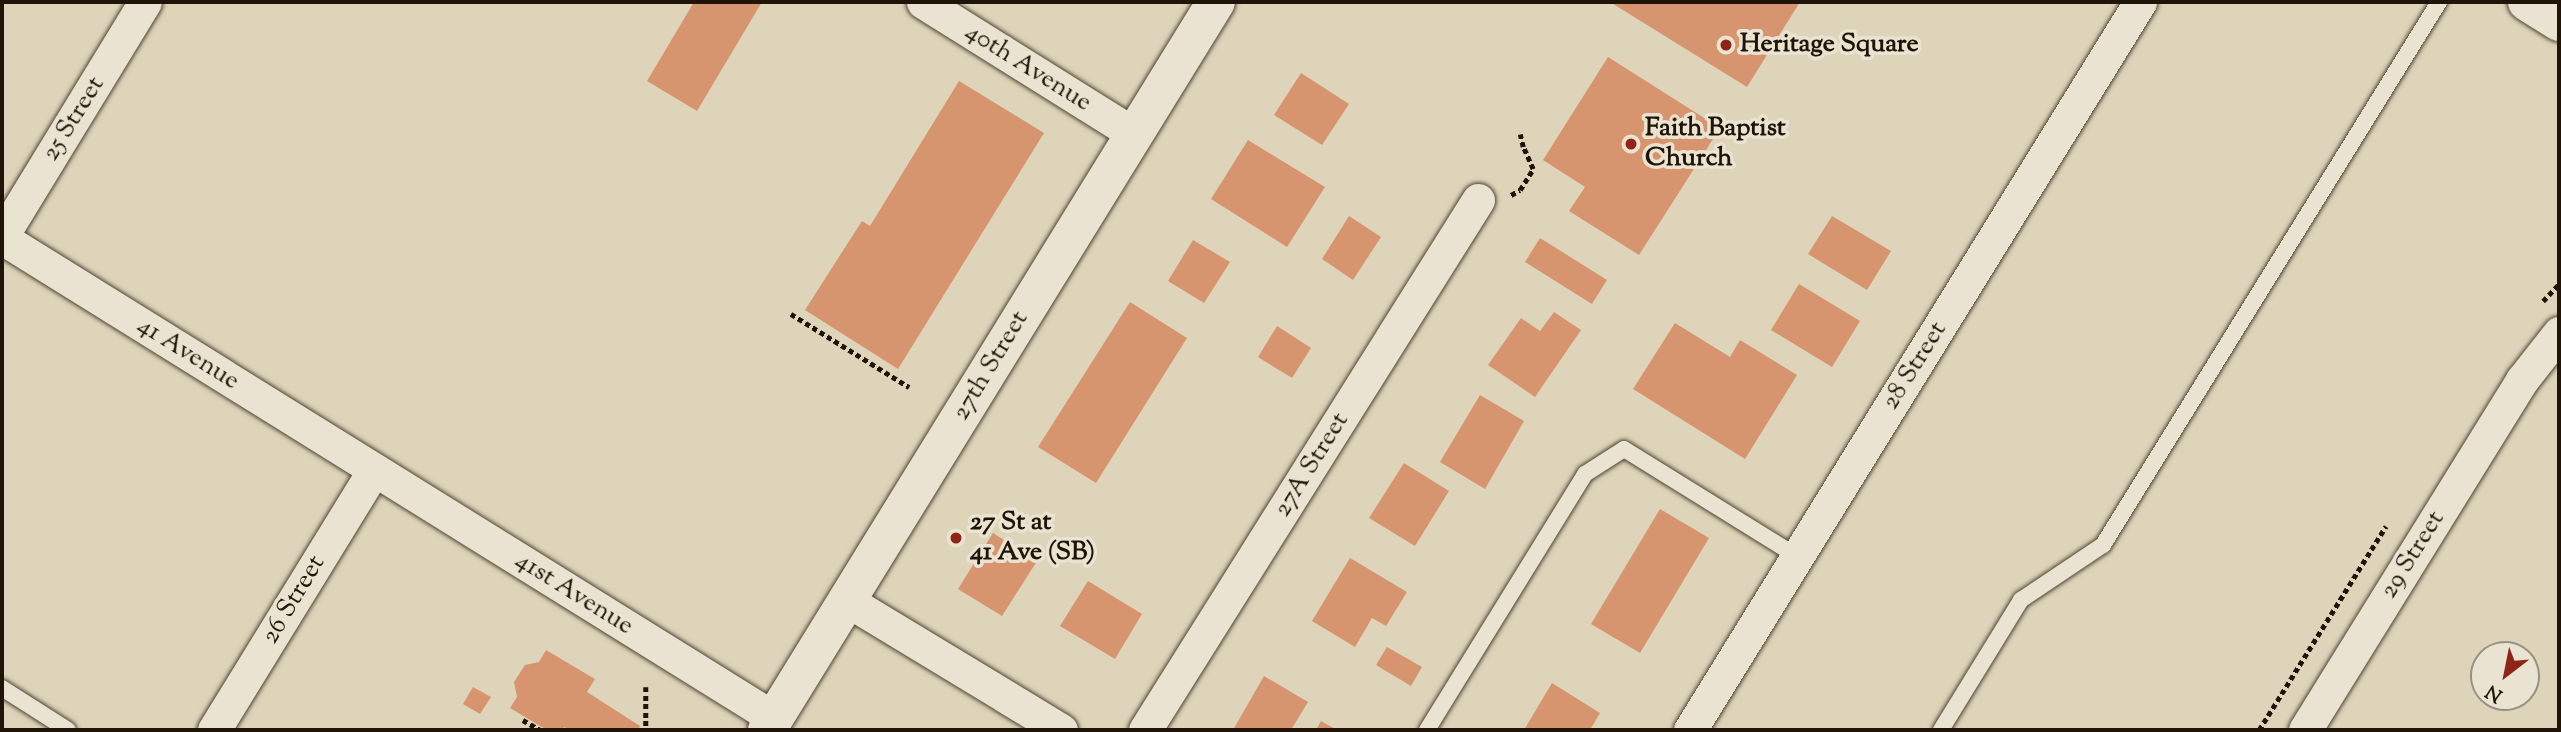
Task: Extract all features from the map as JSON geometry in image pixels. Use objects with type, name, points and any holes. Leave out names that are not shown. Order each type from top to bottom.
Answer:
[{"type":"main road","name":"27th Street","points":[[771,724],[1216,2]]},
{"type":"main road","points":[[2527,2],[2559,22]]},
{"type":"street","name":"25 Street","points":[[2,237],[145,2]]},
{"type":"street","name":"40th Avenue","points":[[922,2],[1133,133]]},
{"type":"street","name":"28 Street","points":[[1690,730],[2140,2]]},
{"type":"street","name":"27A Street","points":[[1145,730],[1478,200]]},
{"type":"street","name":"41 Avenue","points":[[2,237],[373,470]]},
{"type":"street","name":"29 Street","points":[[2305,730],[2522,380],[2559,333]]},
{"type":"street","name":"29 Street","points":[[2522,380],[2559,346]]},
{"type":"street","name":"41st Avenue","points":[[373,470],[771,724]]},
{"type":"street","name":"26 Street","points":[[214,730],[373,470]]},
{"type":"street","points":[[848,601],[1061,730]]},
{"type":"lane","points":[[1941,730],[2021,600],[2103,545],[2439,2]]},
{"type":"lane","points":[[1427,730],[1585,474],[1624,449],[1798,556]]},
{"type":"lane","points":[[2,688],[68,730]]},
{"type":"path","points":[[1478,200],[1505,200],[1520,190],[1533,169],[1520,134]]},
{"type":"path","points":[[791,314],[909,387]]},
{"type":"path","points":[[646,687],[646,730]]},
{"type":"path","points":[[523,720],[540,730]]},
{"type":"building","points":[[694,2],[762,2],[697,111],[647,81]]},
{"type":"building","name":"Heritage Square","points":[[1610,2],[1800,2],[1747,87]]},
{"type":"building","name":"Faith Baptist Church","points":[[1608,57],[1720,128],[1639,255],[1569,211],[1585,187],[1543,160]]},
{"type":"building","points":[[1301,73],[1349,104],[1322,145],[1274,115]]},
{"type":"building","points":[[959,81],[1044,133],[898,369],[805,310],[862,221],[870,226]]},
{"type":"building","points":[[1248,140],[1325,187],[1287,247],[1211,199]]},
{"type":"building","points":[[1349,216],[1381,237],[1353,280],[1322,259]]},
{"type":"building","points":[[1832,216],[1891,251],[1867,290],[1808,254]]},
{"type":"building","points":[[1540,238],[1607,280],[1592,304],[1525,262]]},
{"type":"building","points":[[1193,240],[1230,262],[1204,303],[1168,281]]},
{"type":"building","points":[[1799,284],[1860,321],[1832,367],[1771,330]]},
{"type":"building","points":[[1130,302],[1187,338],[1096,483],[1038,447]]},
{"type":"building","points":[[1554,312],[1581,330],[1535,397],[1488,365],[1521,318],[1540,331]]},
{"type":"building","points":[[1675,323],[1730,357],[1740,340],[1797,375],[1745,459],[1633,389]]},
{"type":"building","points":[[1277,326],[1311,348],[1292,378],[1258,357]]},
{"type":"building","points":[[1480,395],[1524,421],[1485,489],[1440,462]]},
{"type":"building","points":[[1404,463],[1449,491],[1415,546],[1369,518]]},
{"type":"building","points":[[1660,509],[1709,538],[1640,653],[1591,624]]},
{"type":"building","points":[[993,533],[1037,561],[1002,616],[958,589]]},
{"type":"building","points":[[1350,558],[1407,592],[1386,626],[1372,618],[1355,647],[1312,621]]},
{"type":"building","points":[[1088,581],[1142,614],[1115,659],[1060,626]]},
{"type":"building","points":[[1387,647],[1422,667],[1411,686],[1376,665]]},
{"type":"building","points":[[546,650],[595,679],[587,692],[640,726],[638,730],[570,730],[564,727],[562,730],[547,730],[510,708],[517,697],[514,682],[525,665],[539,662]]},
{"type":"building","points":[[1264,676],[1308,702],[1291,730],[1233,730]]},
{"type":"building","points":[[1552,683],[1600,713],[1590,730],[1524,730]]},
{"type":"building","points":[[473,687],[491,697],[480,714],[463,704]]},
{"type":"building","points":[[1321,721],[1337,730],[1316,730]]},
{"type":"place","name":"Heritage Square","points":[[1726,45]]},
{"type":"place","name":"Faith Baptist Church","points":[[1631,144]]},
{"type":"place","name":"27 St at 41 Ave (SB)","points":[[956,538]]}]
